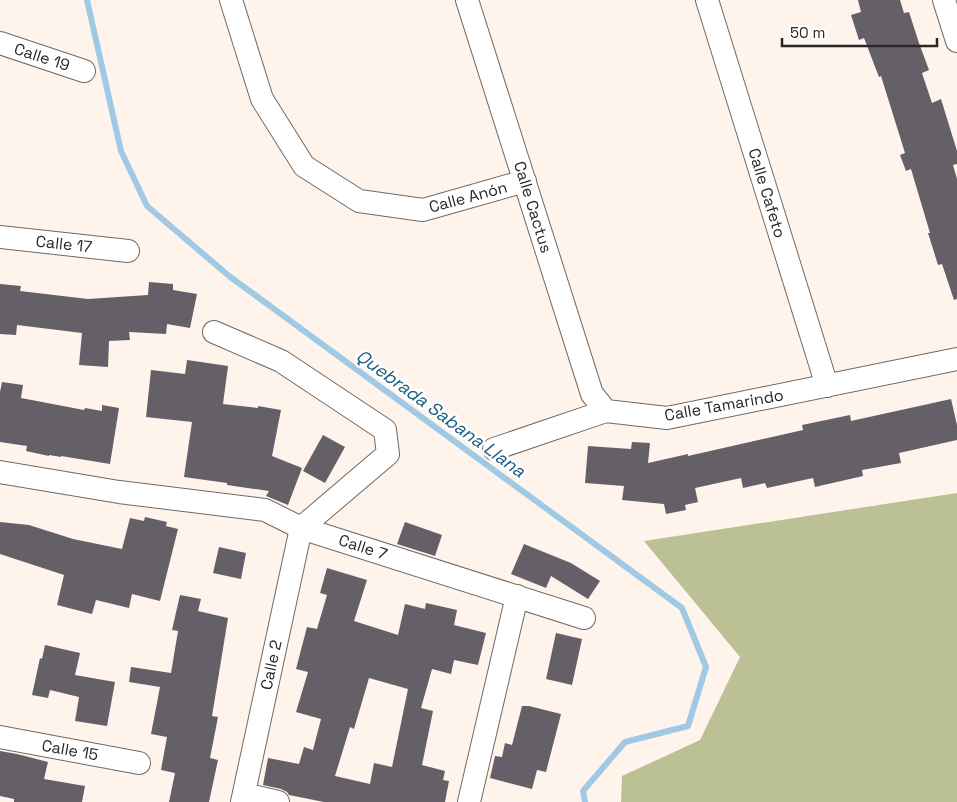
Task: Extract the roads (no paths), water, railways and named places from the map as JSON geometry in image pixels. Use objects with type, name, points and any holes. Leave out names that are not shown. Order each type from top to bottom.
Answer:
[{"type":"street","name":"Calle Anón","points":[[231,0],[262,99],[304,166],[359,201],[423,210],[525,181]]},
{"type":"street","name":"Calle Cactus","points":[[467,0],[592,394],[606,411]]},
{"type":"street","name":"Calle Cafeto","points":[[707,0],[827,386]]},
{"type":"street","points":[[944,0],[957,41]]},
{"type":"street","name":"Calle 19","points":[[0,44],[84,71]]},
{"type":"street","name":"Calle 17","points":[[0,237],[128,251]]},
{"type":"street","points":[[214,332],[281,361],[385,430],[388,454],[301,528]]},
{"type":"street","name":"Calle Tamarindo","points":[[494,449],[606,411],[667,418],[957,359]]},
{"type":"street","name":"Calle 7","points":[[0,472],[119,492],[265,510],[301,528],[584,618]]},
{"type":"street","name":"Calle 2","points":[[243,798],[301,528]]},
{"type":"street","points":[[469,802],[517,596]]},
{"type":"street","name":"Calle 15","points":[[0,737],[140,763]]},
{"type":"street","points":[[243,798],[278,802]]},
{"type":"waterway","name":"Quebrada Sabana Llana","points":[[87,0],[121,151],[147,206],[229,276],[682,608],[706,667],[688,726],[625,742],[583,791],[585,802]]}]
